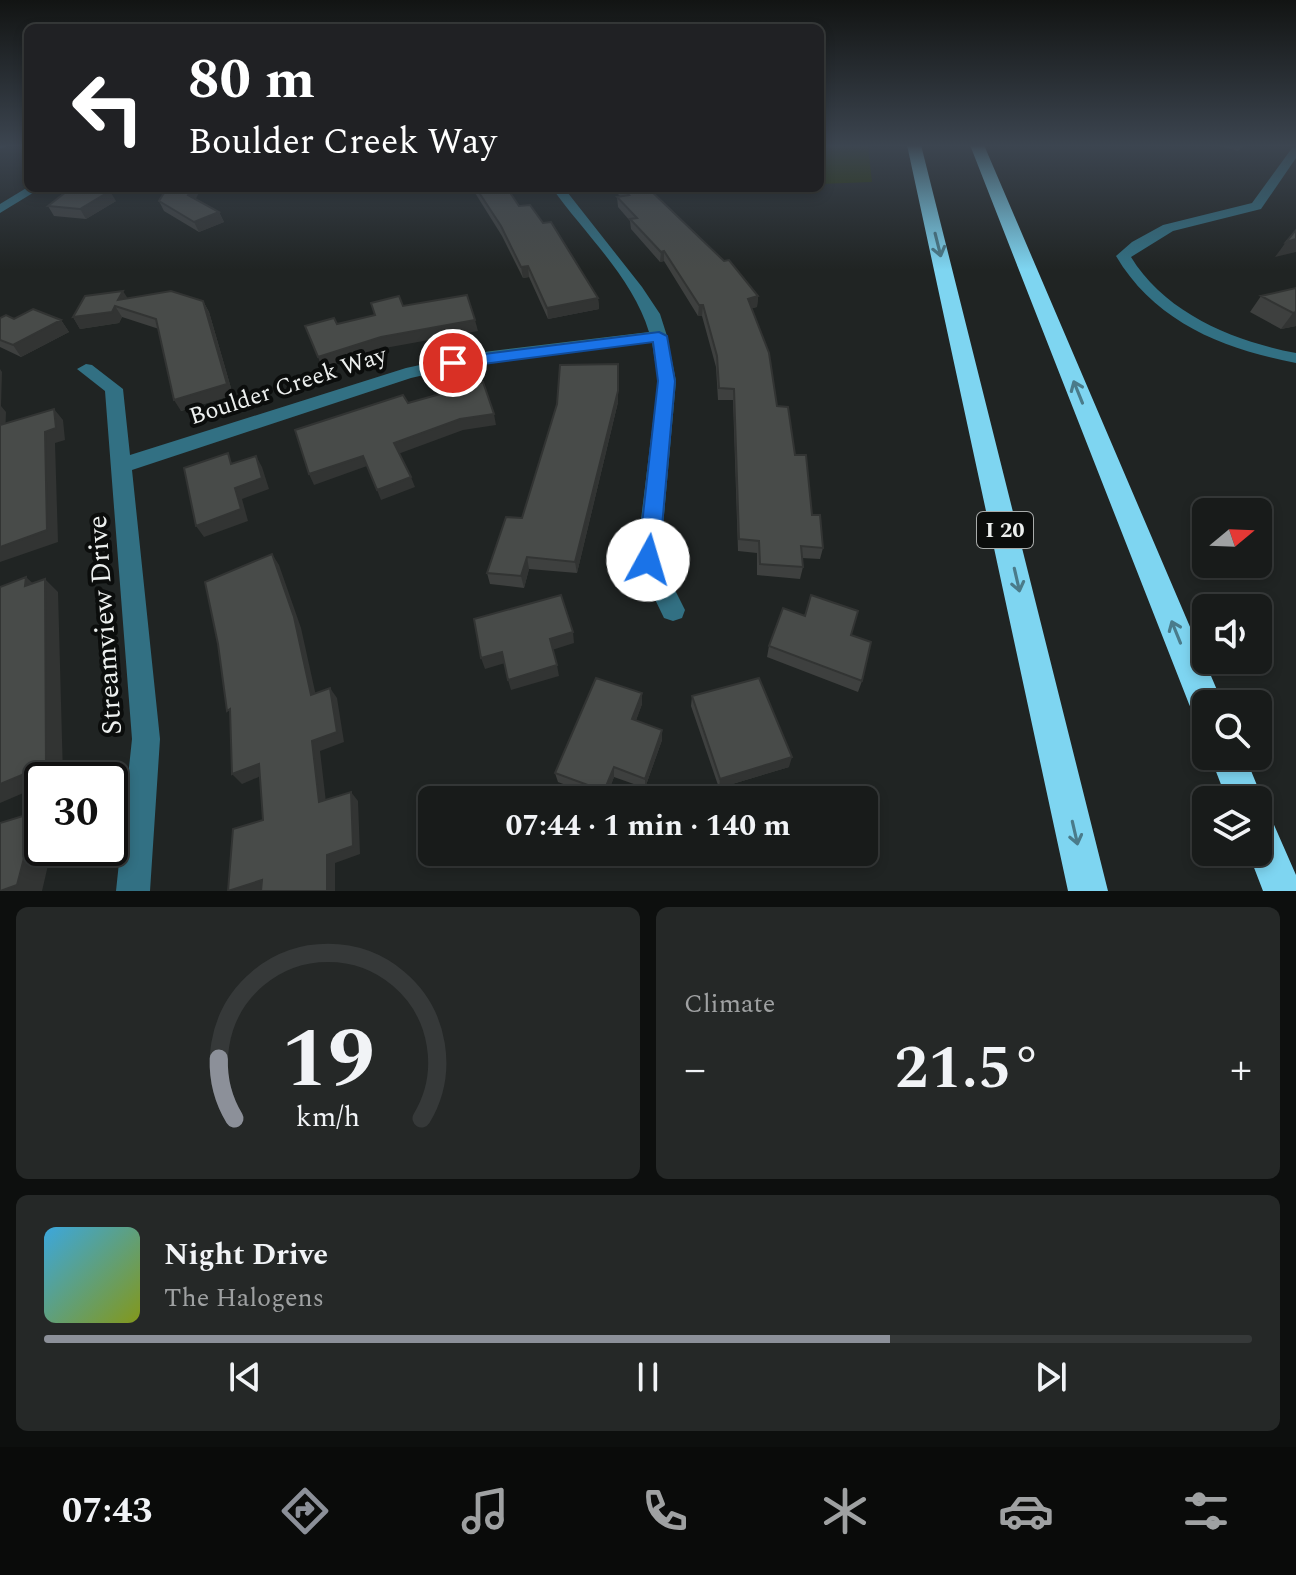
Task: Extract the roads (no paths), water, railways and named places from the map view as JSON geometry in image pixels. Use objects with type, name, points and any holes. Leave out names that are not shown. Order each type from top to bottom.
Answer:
[{"type":"highway","name":"I 20","points":[[924,187],[1088,891]]},
{"type":"highway","points":[[994,187],[1200,690]]},
{"type":"highway","points":[[1272,865],[1283,891]]},
{"type":"street","points":[[1270,187],[1256,206],[1162,230],[1137,242],[1123,256],[1140,285],[1185,318],[1261,353],[1296,358]]},
{"type":"street","points":[[0,209],[28,192]]},
{"type":"street","points":[[561,192],[637,290],[652,314],[659,336],[667,381],[648,560],[673,610]]},
{"type":"street","name":"Boulder Creek Way","points":[[123,465],[406,374],[476,358],[659,336]]},
{"type":"street","name":"Streamview Drive","points":[[86,369],[114,389],[123,465],[146,739],[133,891]]}]
